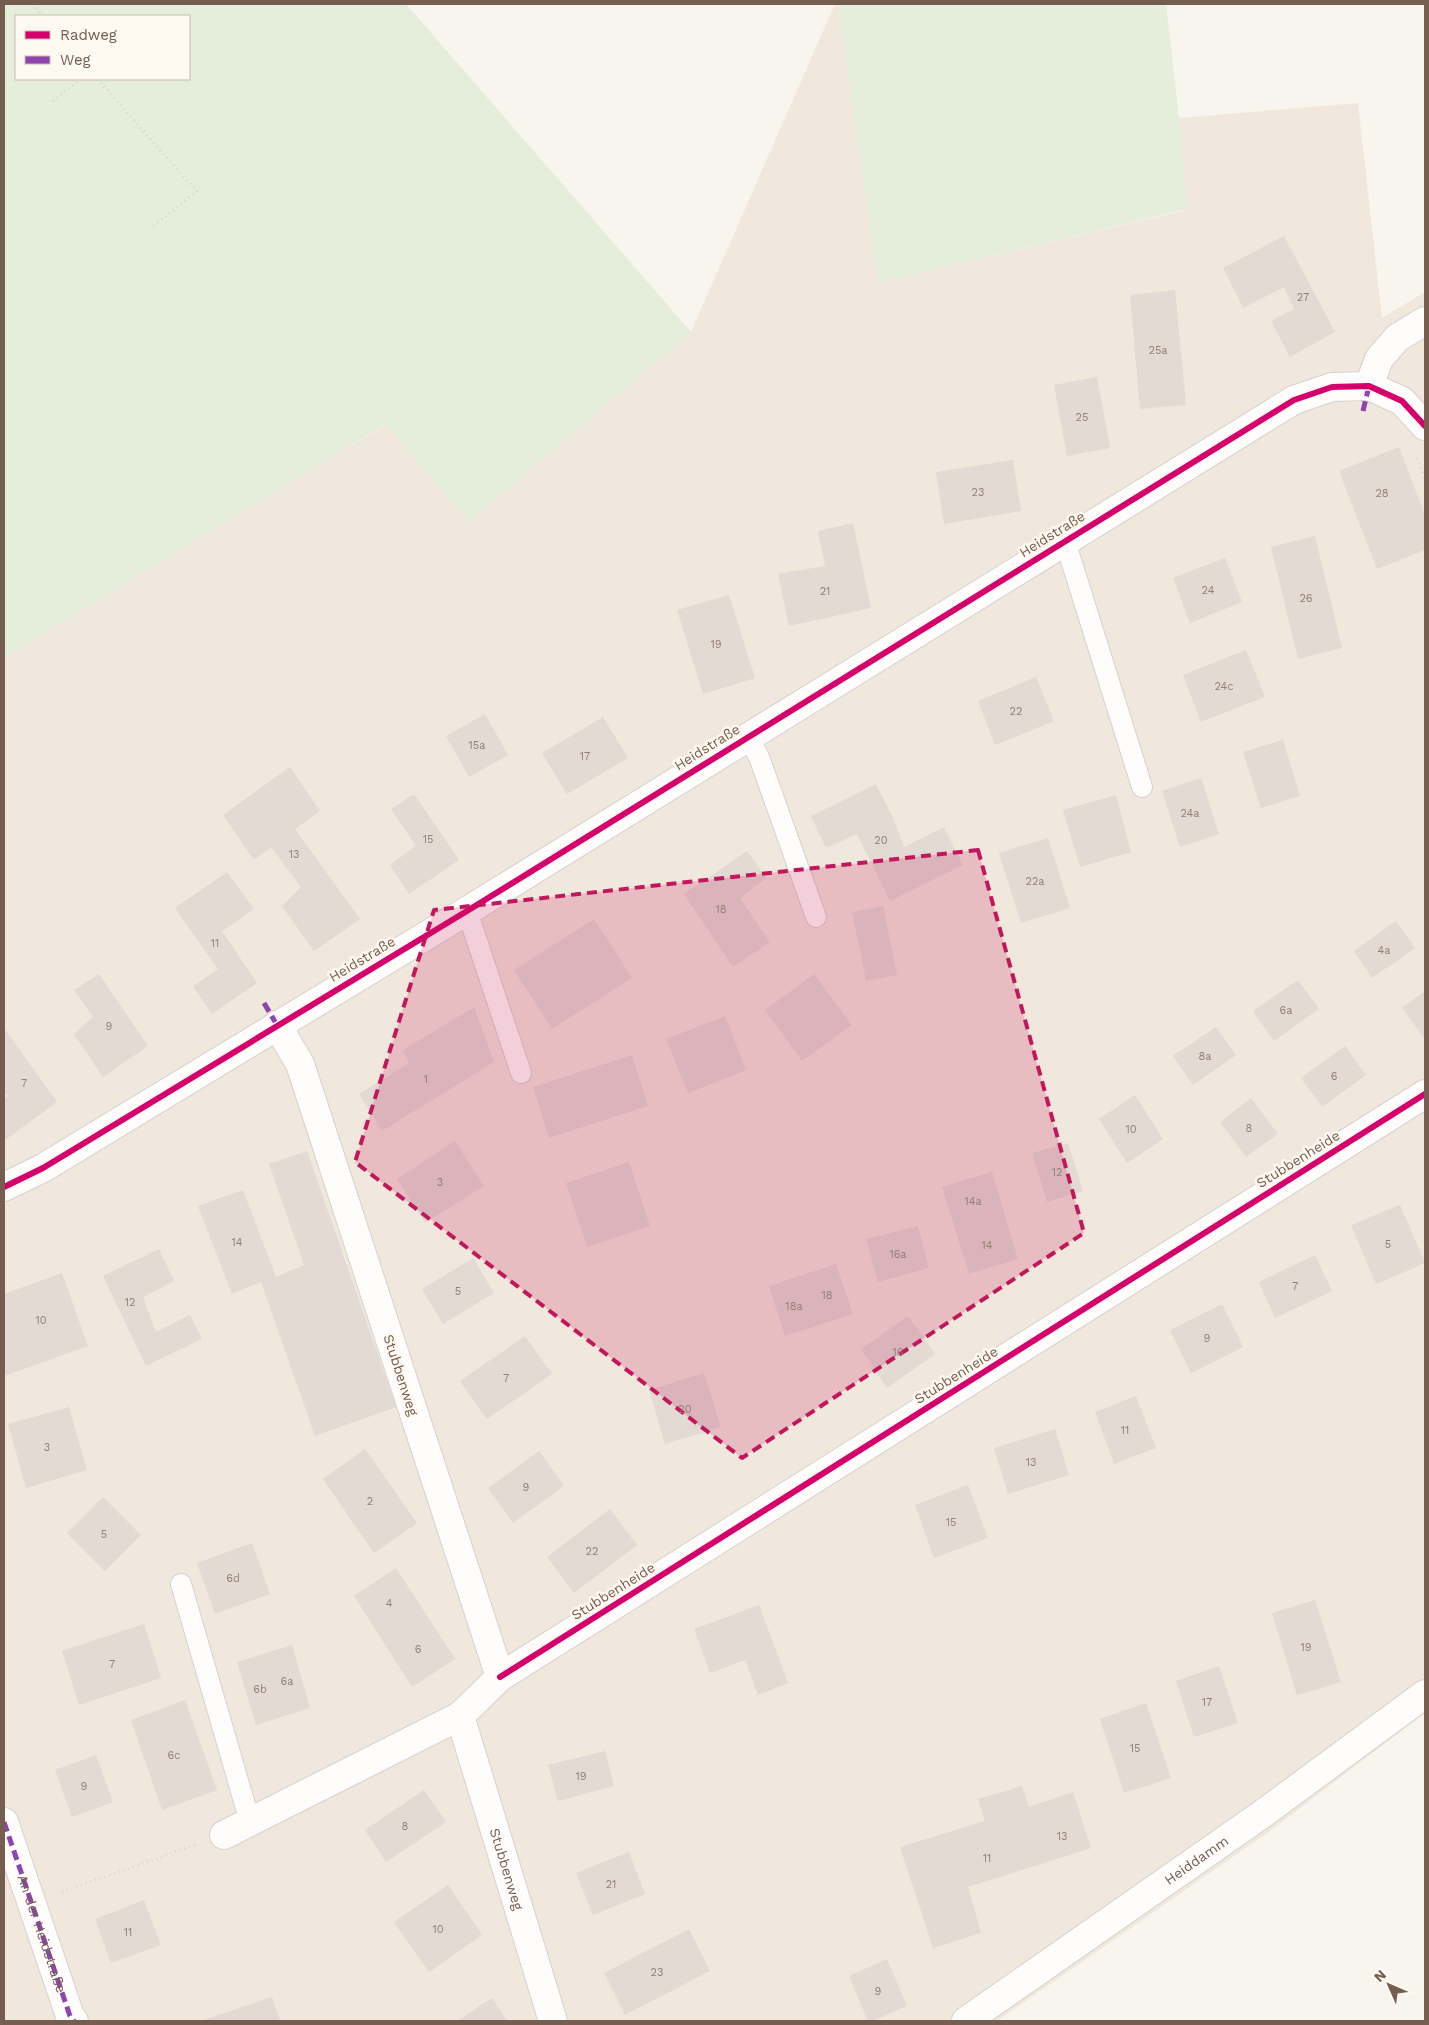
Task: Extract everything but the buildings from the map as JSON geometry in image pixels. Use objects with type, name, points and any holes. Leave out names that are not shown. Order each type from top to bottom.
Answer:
[{"type":"street","points":[[1370,386],[1379,359],[1397,338],[1425,321]]},
{"type":"street","name":"Heidstraße","points":[[4,1187],[43,1168],[467,910],[1294,400],[1332,387],[1370,386],[1402,401],[1425,426]]},
{"type":"street","name":"Stubbenweg","points":[[277,1025],[300,1064],[500,1677]]},
{"type":"street","name":"Stubbenheide","points":[[500,1677],[1425,1094]]},
{"type":"street","points":[[224,1835],[460,1716],[500,1677]]},
{"type":"street","name":"Heiddamm","points":[[966,2021],[1261,1815],[1425,1694]]},
{"type":"street","name":"Stubbenweg","points":[[460,1716],[553,2021]]},
{"type":"street","name":"An der Heidstraße","points":[[4,1822],[68,2020]]},
{"type":"lane","points":[[1065,541],[1142,787]]},
{"type":"lane","points":[[747,736],[758,757],[816,916]]},
{"type":"lane","points":[[467,910],[521,1073]]},
{"type":"lane","points":[[181,1584],[250,1822]]},
{"type":"path","points":[[33,4],[43,15]]},
{"type":"path","points":[[52,101],[80,80]]},
{"type":"path","points":[[98,80],[197,191],[151,228]]},
{"type":"path","points":[[31,1903],[224,1835]]},
{"type":"highlighted area","points":[[978,850],[1084,1233],[742,1458],[355,1162],[434,910]]},
{"type":"shaded area","points":[[835,4],[838,4],[878,283],[1186,210],[1179,118],[1358,103],[1382,318],[1425,292],[1425,1713],[1270,1831],[997,2021],[4,2021],[4,658],[386,424],[469,522],[691,332]]},
{"type":"green space","points":[[4,4],[406,4],[691,332],[469,522],[385,424],[4,658]]},
{"type":"green space","points":[[838,4],[1166,4],[1187,209],[878,283]]},
{"type":"marked path","points":[[1363,411],[1369,386]]},
{"type":"marked path","points":[[264,1003],[277,1025]]},
{"type":"marked path","points":[[4,1822],[70,2016],[74,2021]]},
{"type":"cycle path","points":[[4,1187],[43,1168],[467,911],[1294,400],[1332,387],[1369,386],[1402,401],[1425,426]]},
{"type":"cycle path","points":[[500,1677],[1425,1094]]}]
